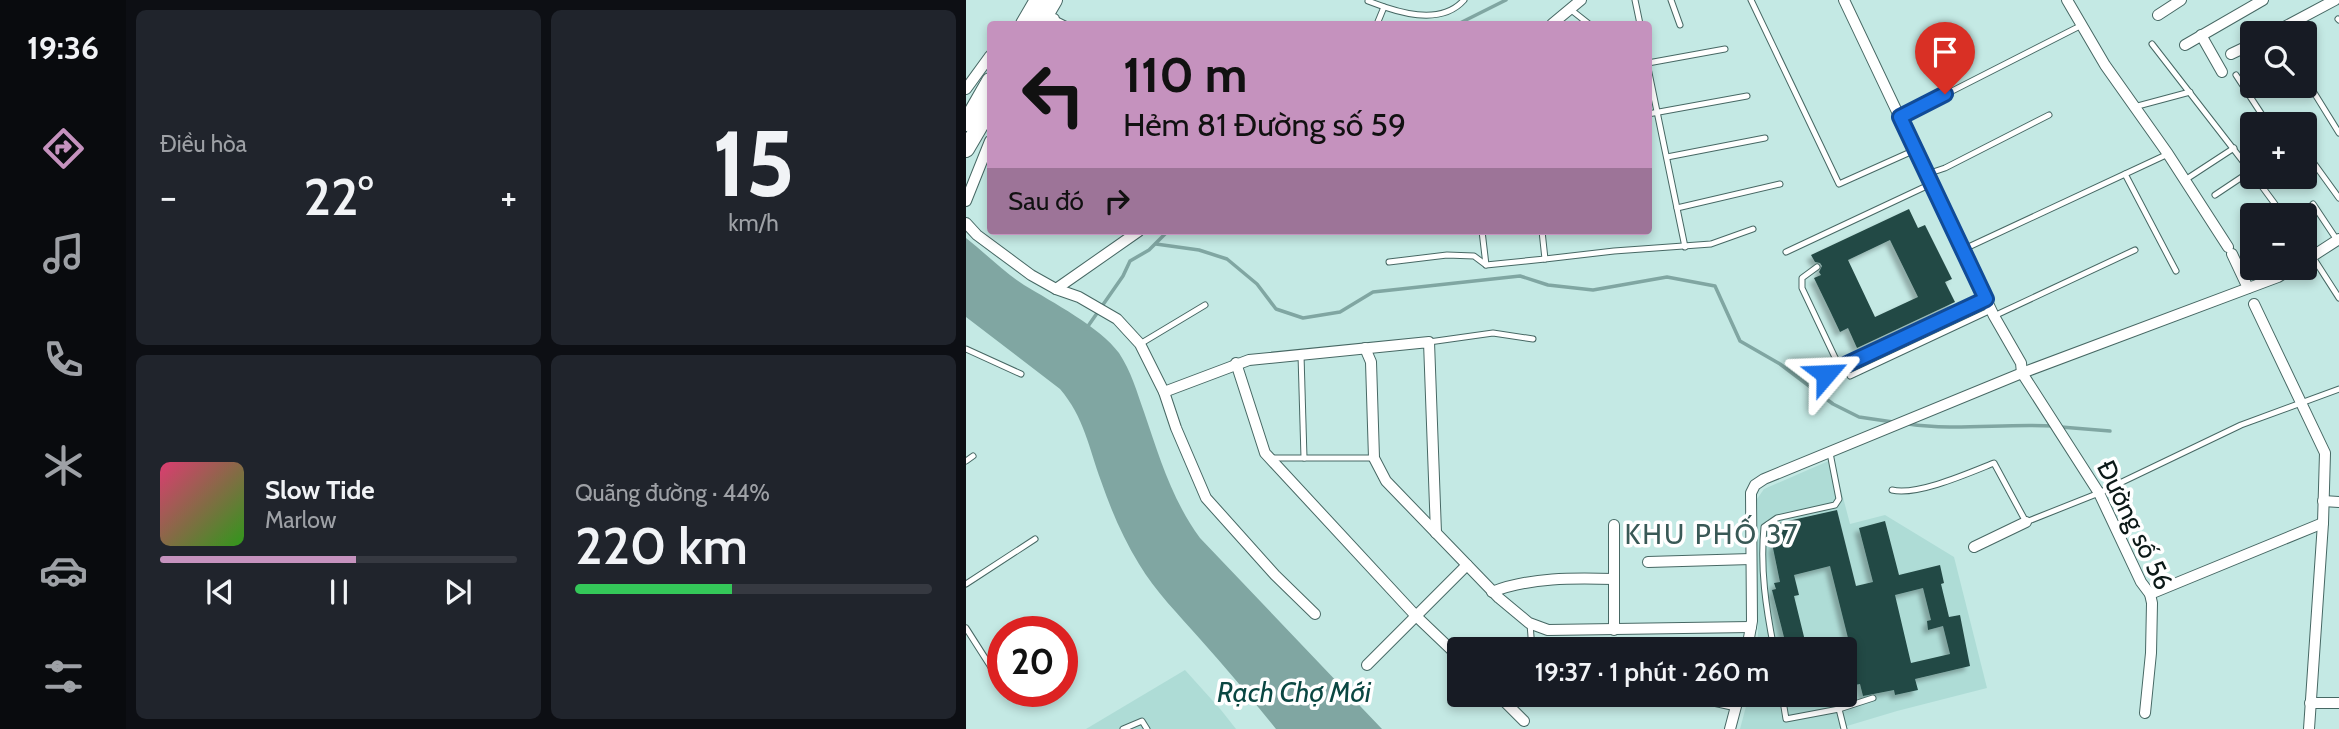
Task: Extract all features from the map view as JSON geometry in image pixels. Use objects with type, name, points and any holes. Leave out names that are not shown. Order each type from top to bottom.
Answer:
[{"type":"main road","points":[[966,123],[987,86]]},
{"type":"main road","points":[[966,149],[987,113]]},
{"type":"street","points":[[1556,21],[1581,0]]},
{"type":"street","name":"Đường số 56","points":[[1844,0],[1992,313],[2021,363],[2022,373],[2099,493],[2141,582],[2150,594],[2151,653],[2145,713]]},
{"type":"street","points":[[2067,0],[2080,26],[2168,154],[2230,251],[2248,288]]},
{"type":"street","points":[[2158,15],[2181,0]]},
{"type":"street","points":[[2185,45],[2263,0]]},
{"type":"street","points":[[2296,21],[2335,0]]},
{"type":"street","points":[[1016,21],[1022,14],[1042,14]]},
{"type":"street","points":[[2201,35],[2222,72]]},
{"type":"street","points":[[2231,54],[2240,50]]},
{"type":"street","points":[[966,89],[987,60]]},
{"type":"street","points":[[966,201],[987,148]]},
{"type":"street","points":[[966,222],[988,243],[1031,275],[1056,289],[1079,297],[1117,319],[1140,344],[1164,392],[1175,428],[1206,498],[1275,575],[1315,614]]},
{"type":"street","points":[[1056,289],[1133,235]]},
{"type":"street","points":[[2317,254],[2338,240]]},
{"type":"street","points":[[1749,637],[1751,493],[1755,485],[1763,479],[2022,373],[2270,280]]},
{"type":"street","points":[[2254,304],[2325,453],[2309,729]]},
{"type":"street","points":[[1164,392],[1249,360],[1429,342],[1436,533]]},
{"type":"street","points":[[1365,348],[1371,362],[1374,458],[1386,481],[1492,592],[1530,623],[1548,630],[1751,627]]},
{"type":"street","points":[[1236,363],[1265,453],[1416,616],[1447,646]]},
{"type":"street","points":[[2323,501],[2339,502]]},
{"type":"street","points":[[1974,547],[2025,522]]},
{"type":"street","points":[[2150,594],[2323,523]]},
{"type":"street","points":[[1614,525],[1614,630]]},
{"type":"street","points":[[1648,562],[1751,559]]},
{"type":"street","points":[[1367,666],[1467,565]]},
{"type":"street","points":[[1492,592],[1527,582],[1615,579]]},
{"type":"street","points":[[2310,704],[2339,704]]},
{"type":"street","points":[[1510,707],[1524,721]]},
{"type":"street","points":[[1730,729],[1736,708]]},
{"type":"lane","points":[[1368,1],[1398,13],[1434,15],[1459,5],[1464,0]]},
{"type":"lane","points":[[1634,0],[1639,21]]},
{"type":"lane","points":[[1671,0],[1681,25]]},
{"type":"lane","points":[[1751,0],[1839,184],[1915,150]]},
{"type":"lane","points":[[1378,21],[1384,7]]},
{"type":"lane","points":[[1570,9],[1585,21]]},
{"type":"lane","points":[[1042,14],[1058,21]]},
{"type":"lane","points":[[1900,117],[2080,26]]},
{"type":"lane","points":[[2152,44],[2240,156]]},
{"type":"lane","points":[[1652,64],[1725,49]]},
{"type":"lane","points":[[2236,75],[2260,112]]},
{"type":"lane","points":[[1652,84],[1685,247]]},
{"type":"lane","points":[[2134,107],[2190,92]]},
{"type":"lane","points":[[1652,114],[1747,96]]},
{"type":"lane","points":[[2317,97],[2339,133]]},
{"type":"lane","points":[[1786,252],[2049,116]]},
{"type":"lane","points":[[1667,157],[1765,138]]},
{"type":"lane","points":[[2185,180],[2234,148]]},
{"type":"lane","points":[[1962,250],[2168,154]]},
{"type":"lane","points":[[2317,168],[2339,198]]},
{"type":"lane","points":[[2125,174],[2176,271]]},
{"type":"lane","points":[[2215,195],[2240,181]]},
{"type":"lane","points":[[1677,208],[1780,184]]},
{"type":"lane","points":[[2317,210],[2338,240]]},
{"type":"lane","points":[[1389,262],[1447,255],[1474,256],[1486,265],[1614,251],[1685,247],[1711,244],[1753,229]]},
{"type":"lane","points":[[1482,235],[1486,265]]},
{"type":"lane","points":[[1542,235],[1545,259]]},
{"type":"lane","points":[[1850,376],[2135,250]]},
{"type":"lane","points":[[1817,267],[1805,274],[1801,282],[1840,368]]},
{"type":"lane","points":[[2317,269],[2339,298]]},
{"type":"lane","points":[[1813,381],[1986,299]]},
{"type":"lane","points":[[1140,344],[1205,305]]},
{"type":"lane","points":[[1429,342],[1493,333],[1532,339]]},
{"type":"lane","points":[[966,349],[1021,374]]},
{"type":"lane","points":[[1301,355],[1304,458]]},
{"type":"lane","points":[[1892,490],[1902,493],[1925,487],[1994,463],[2025,522],[2099,493],[2241,425],[2339,389]]},
{"type":"lane","points":[[1772,637],[1764,594],[1762,549],[1765,527],[1777,518],[1835,505],[1839,499],[1829,452]]},
{"type":"lane","points":[[966,461],[973,456]]},
{"type":"lane","points":[[1269,458],[1374,458]]},
{"type":"lane","points":[[966,584],[1035,540]]},
{"type":"lane","points":[[1530,623],[1531,637]]},
{"type":"lane","points":[[966,628],[987,661]]},
{"type":"lane","points":[[1784,707],[1786,719],[1839,709],[1873,698]]},
{"type":"lane","points":[[1731,707],[1736,708]]},
{"type":"lane","points":[[1839,709],[1844,729]]},
{"type":"lane","points":[[1123,729],[1142,721],[1147,729]]},
{"type":"shaded area","points":[[1833,459],[1850,524],[1885,515],[1954,557],[1987,688],[1837,729],[1740,729],[1746,707],[1857,707],[1857,637],[1758,637],[1757,499],[1764,489]]},
{"type":"shaded area","points":[[1185,670],[1236,729],[1086,729]]},
{"type":"water","name":"Rạch Chợ Mới","points":[[966,238],[1017,280],[1088,325],[1111,343],[1127,367],[1174,493],[1200,538],[1382,729],[1276,729],[1168,603],[1145,574],[1123,534],[1085,433],[1068,400],[1060,389],[966,317]]},
{"type":"building","points":[[1909,209],[1918,228],[1925,225],[1952,279],[1945,282],[1955,302],[1857,348],[1848,328],[1840,332],[1814,278],[1821,275],[1819,272],[1822,266],[1815,262],[1811,255]],"holes":[[[1890,240],[1918,297],[1875,317],[1848,260]]]},
{"type":"building","points":[[1837,510],[1856,586],[1873,582],[1859,528],[1885,521],[1899,575],[1940,565],[1944,583],[1941,584],[1949,617],[1960,615],[1970,666],[1915,679],[1918,690],[1895,695],[1894,690],[1863,696],[1860,684],[1857,685],[1857,637],[1848,637],[1830,566],[1794,575],[1799,595],[1794,596],[1804,637],[1784,637],[1772,590],[1776,589],[1774,583],[1780,582],[1773,548],[1776,541],[1773,527],[1779,523]],"holes":[[[1923,588],[1931,620],[1927,621],[1928,630],[1943,626],[1950,654],[1911,663],[1895,595]]]},
{"type":"waterway","points":[[1464,21],[1506,0]]},
{"type":"waterway","points":[[1086,329],[1123,276],[1130,261],[1149,250],[1164,235]]},
{"type":"waterway","points":[[1156,244],[1199,250],[1227,259],[1257,284],[1276,309],[1303,318],[1340,312],[1373,292],[1520,276],[1548,285],[1593,290],[1667,277],[1715,286],[1740,341],[1780,364],[1833,404],[1859,417],[1893,422]]},
{"type":"waterway","points":[[1908,424],[1944,427],[2054,426]]},
{"type":"waterway","points":[[2061,427],[2110,431]]},
{"type":"district","name":"KHU PHỐ 37","points":[[1712,534]]},
{"type":"route","points":[[1826,374],[1986,299],[1900,117],[1945,94]]}]
